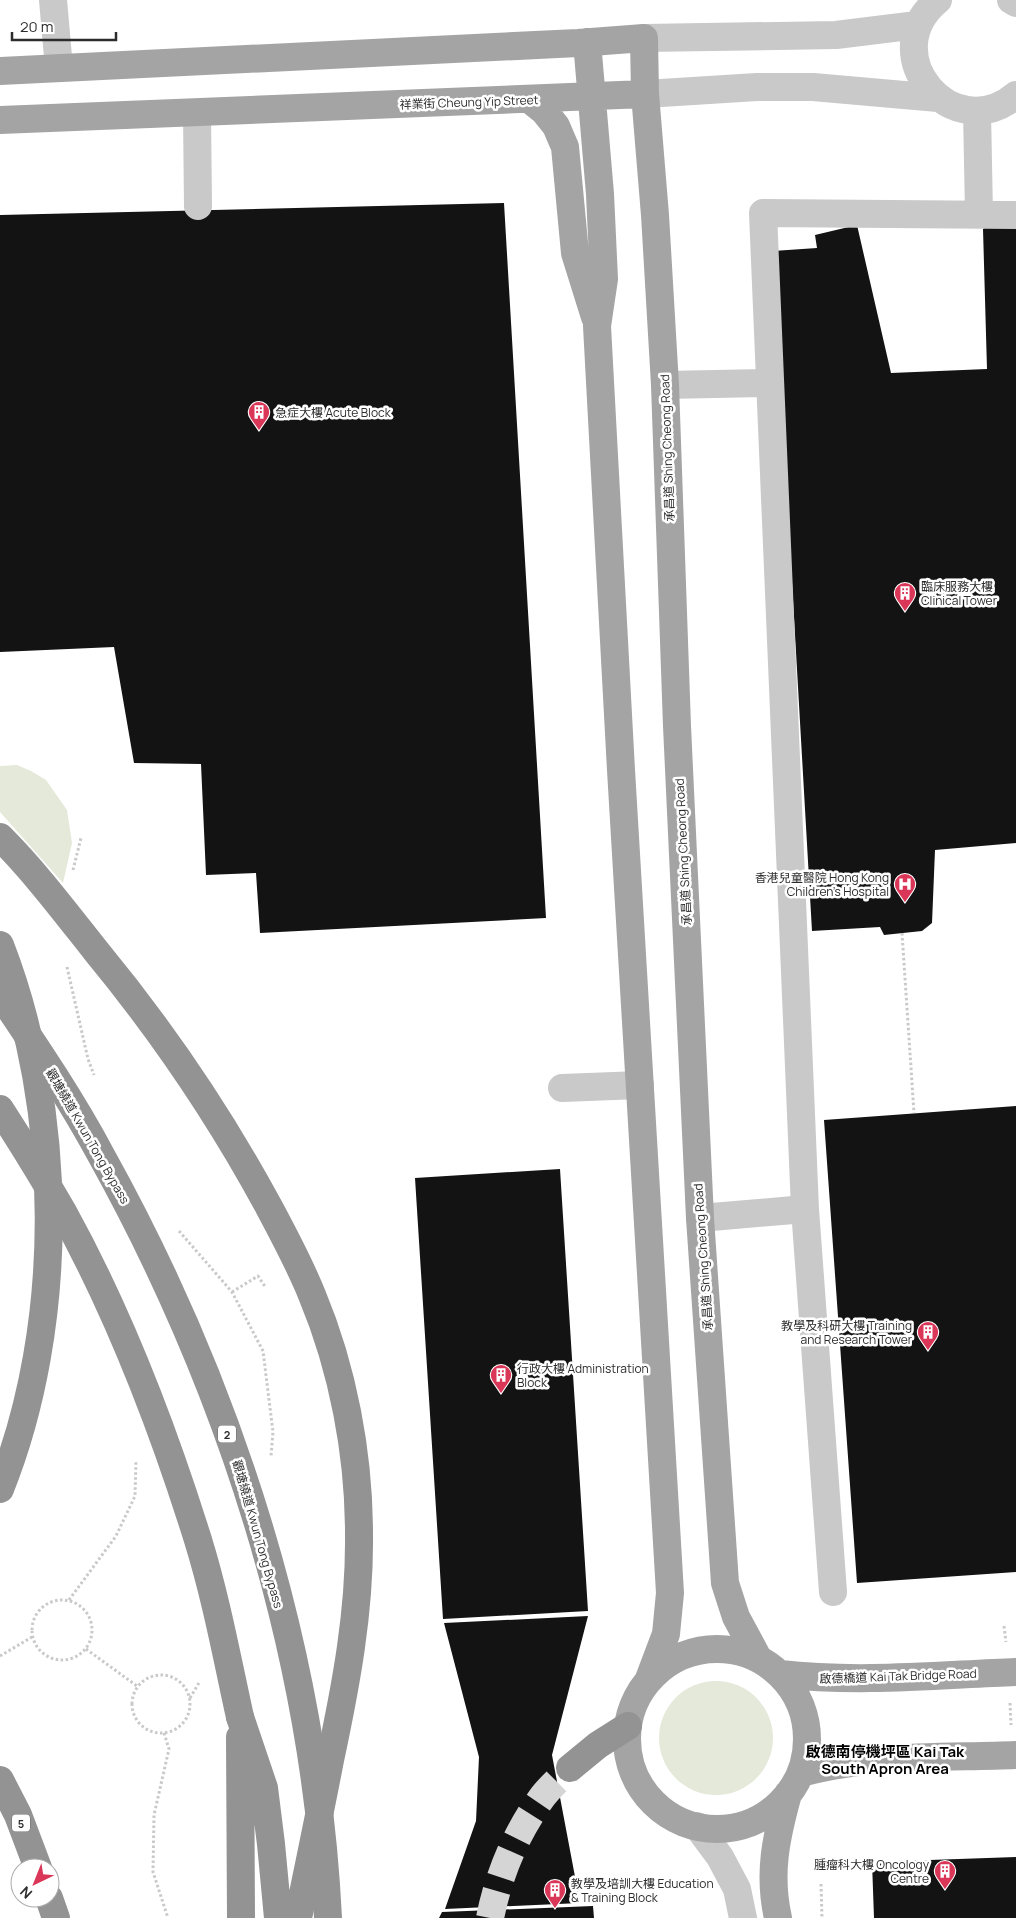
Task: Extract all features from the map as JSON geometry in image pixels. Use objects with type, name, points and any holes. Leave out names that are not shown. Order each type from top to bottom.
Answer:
[{"type":"highway","points":[[0,837],[19,856],[116,975],[162,1037],[206,1102],[254,1179],[299,1263],[313,1297],[334,1361],[351,1442],[356,1486],[360,1533],[358,1589],[347,1679],[298,1918]]},
{"type":"highway","points":[[0,945],[19,998],[35,1066],[42,1121],[48,1241],[44,1302],[33,1377],[15,1445],[0,1489]]},
{"type":"highway","name":"觀塘繞道 Kwun Tong Bypass","points":[[0,994],[67,1097],[100,1152],[130,1209],[194,1349],[225,1426],[246,1486],[264,1547],[295,1672],[310,1752],[328,1918]]},
{"type":"highway","points":[[0,1109],[32,1157],[83,1252],[121,1332],[155,1415],[199,1542],[220,1622],[240,1717],[264,1788],[272,1844],[278,1918]]},
{"type":"highway","points":[[240,1717],[241,1918]]},
{"type":"highway","points":[[570,1768],[598,1745],[628,1726]]},
{"type":"highway","name":"5","points":[[0,1780],[18,1815],[34,1858]]},
{"type":"main road","points":[[0,71],[644,38]]},
{"type":"main road","name":"承昌道 Shing Cheong Road","points":[[644,38],[645,94],[655,215],[664,385],[677,726],[700,1218],[725,1583],[736,1617],[758,1658]]},
{"type":"main road","name":"承昌道 Shing Cheong Road","points":[[587,42],[600,194],[604,279],[597,326],[670,1593],[666,1634],[650,1679]]},
{"type":"main road","name":"祥業街 Cheung Yip Street","points":[[0,120],[645,94]]},
{"type":"main road","name":"承昌道 Shing Cheong Road","points":[[528,99],[544,111],[556,126],[565,147],[575,254],[597,326]]},
{"type":"main road","name":"承昌道 Shing Cheong Road","points":[[778,1918],[775,1906],[773,1874],[776,1838],[808,1741],[802,1709],[793,1690],[780,1674],[758,1658],[736,1650],[710,1649],[684,1655],[660,1669],[638,1695],[628,1726],[631,1764],[641,1785],[656,1804],[675,1818],[697,1826],[721,1829],[740,1826],[759,1819],[772,1810],[794,1783]]},
{"type":"main road","name":"啟德橋道 Kai Tak Bridge Road","points":[[780,1674],[820,1679],[856,1679],[1012,1672]]},
{"type":"main road","points":[[794,1783],[829,1765],[860,1761],[1015,1755]]},
{"type":"street","points":[[54,0],[59,68]]},
{"type":"street","name":"祥業街 Cheung Yip Street","points":[[938,0],[928,8],[917,25],[913,45],[915,65],[924,84],[938,98],[957,108],[977,111],[997,107],[1016,95]]},
{"type":"street","points":[[1012,0],[1016,3]]},
{"type":"street","points":[[644,38],[836,35],[917,25]]},
{"type":"street","name":"祥業街 Cheung Yip Street","points":[[645,94],[757,87],[812,87],[938,98]]},
{"type":"street","points":[[977,111],[979,208]]},
{"type":"street","points":[[197,113],[198,206]]},
{"type":"street","points":[[833,1592],[805,1209],[762,213],[979,208],[1016,215]]},
{"type":"street","points":[[664,385],[770,382]]},
{"type":"street","points":[[562,1088],[640,1085]]},
{"type":"street","points":[[700,1218],[805,1209]]},
{"type":"street","points":[[697,1826],[720,1858],[736,1889],[743,1918]]},
{"type":"path","points":[[73,873],[81,838]]},
{"type":"path","points":[[902,933],[914,1113]]},
{"type":"path","points":[[232,1292],[258,1276],[266,1288]]},
{"type":"path","points":[[69,1600],[79,1604],[91,1621],[92,1630],[86,1649],[79,1656],[70,1659],[60,1661],[42,1654],[32,1637],[31,1627],[34,1617],[40,1608],[48,1602],[69,1600]]},
{"type":"path","points":[[1004,1626],[1012,1672],[1015,1755]]},
{"type":"path","points":[[0,1656],[32,1637]]},
{"type":"path","points":[[86,1649],[137,1686]]},
{"type":"path","points":[[163,1674],[180,1681],[187,1688],[190,1698],[191,1708],[188,1717],[174,1731],[155,1733],[146,1729],[133,1714],[131,1704],[137,1686],[144,1679],[153,1675],[163,1674]]},
{"type":"path","points":[[164,1733],[169,1749],[154,1814],[153,1872],[168,1918]]},
{"type":"path","points":[[821,1884],[822,1918]]},
{"type":"shaded area","points":[[17,765],[46,780],[67,810],[72,843],[63,883],[0,812],[0,766]]},
{"type":"shaded area","points":[[716,1681],[738,1685],[748,1690],[764,1706],[769,1716],[773,1738],[769,1760],[764,1770],[748,1786],[738,1791],[716,1795],[694,1791],[684,1786],[668,1770],[663,1760],[659,1738],[663,1716],[668,1706],[684,1690],[694,1685]]},
{"type":"building","name":"急症大樓 Acute Block","points":[[504,203],[546,918],[260,933],[256,873],[206,875],[201,764],[134,763],[114,647],[0,652],[0,215]]},
{"type":"building","name":"臨床服務大樓 Clinical Tower","points":[[999,218],[1016,219],[1016,843],[935,850],[932,923],[922,931],[884,935],[880,927],[812,931],[773,251],[817,248],[815,235],[857,225],[891,373],[987,369],[983,229]]},
{"type":"building","name":"教學及科研大樓 Training and Research Tower","points":[[1016,1106],[1016,1572],[857,1583],[824,1120]]},
{"type":"building","name":"行政大樓 Administration Block","points":[[560,1169],[588,1611],[443,1619],[415,1178]]},
{"type":"building","points":[[588,1616],[552,1755],[580,1903],[445,1909],[476,1821],[479,1757],[444,1623]]},
{"type":"building","name":"腫瘤科大樓 Oncology Centre","points":[[1016,1857],[1016,1918],[874,1918],[872,1862]]},
{"type":"building","name":"教學及培訓大樓 Education & Training Block","points":[[593,1906],[594,1918],[439,1918],[442,1912]]},
{"type":"tunnel","points":[[490,1918],[498,1885],[517,1839],[543,1796],[570,1768]]},
{"type":"place","name":"急症大樓 Acute Block","points":[[259,431]]},
{"type":"place","name":"臨床服務大樓 Clinical Tower","points":[[905,612]]},
{"type":"place","name":"香港兒童醫院 Hong Kong Children's Hospital","points":[[905,903]]},
{"type":"place","name":"教學及科研大樓 Training and Research Tower","points":[[928,1351]]},
{"type":"place","name":"行政大樓 Administration Block","points":[[501,1394]]},
{"type":"place","name":"腫瘤科大樓 Oncology Centre","points":[[945,1890]]},
{"type":"place","name":"教學及培訓大樓 Education & Training Block","points":[[555,1909]]},
{"type":"district","name":"啟德南停機坪區 Kai Tak South Apron Area","points":[[885,1760]]}]
